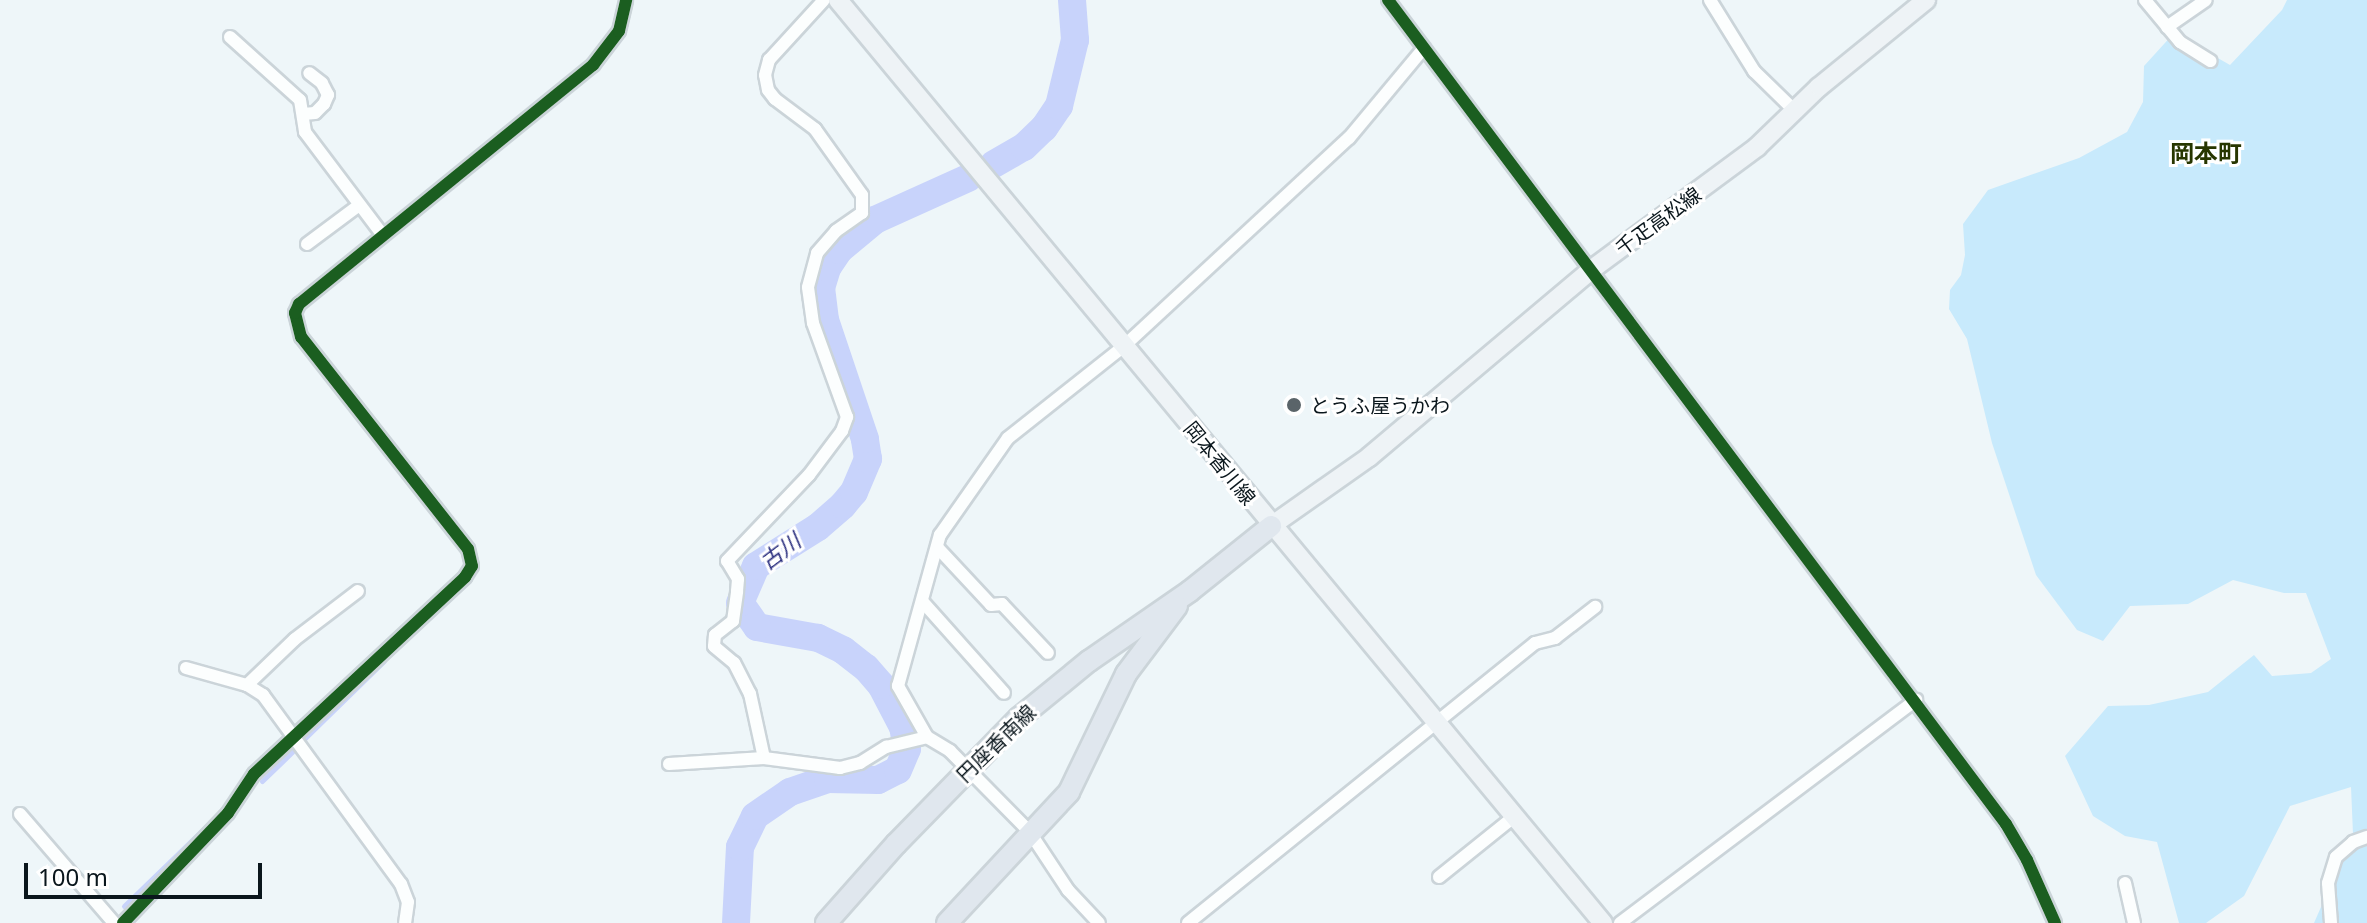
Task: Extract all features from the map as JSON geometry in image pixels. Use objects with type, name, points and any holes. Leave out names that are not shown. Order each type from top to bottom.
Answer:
[{"type":"main road","name":"岡本香川線","points":[[838,0],[1603,923]]},
{"type":"main road","name":"千疋高松線","points":[[1271,526],[1369,457],[1591,270],[1747,155],[1794,110],[1926,0]]},
{"type":"main road","name":"円座香南線","points":[[826,923],[968,768],[1019,718],[1089,661],[1190,591],[1271,526]]},
{"type":"main road","name":"円座香南線","points":[[947,923],[1029,831],[1069,792],[1126,674],[1190,591]]},
{"type":"street","points":[[123,923],[228,813],[254,774],[465,577],[472,566],[468,549],[301,337],[295,313],[304,296],[593,65],[619,31],[626,0]]},
{"type":"street","points":[[764,758],[750,694],[734,663],[714,646],[715,635],[733,621],[738,579],[727,561],[809,475],[842,431],[847,417],[834,390],[813,323],[808,287],[817,253],[836,231],[862,213],[862,195],[815,129],[775,99],[768,90],[765,75],[769,60],[824,0]]},
{"type":"street","points":[[1388,0],[1916,700],[2006,824],[2027,860],[2055,923]]},
{"type":"street","points":[[1710,0],[1754,71],[1794,110]]},
{"type":"street","points":[[2167,27],[2206,0]]},
{"type":"street","points":[[2147,1],[2180,42],[2211,61]]},
{"type":"street","points":[[230,37],[300,100],[305,132],[382,234]]},
{"type":"street","points":[[922,738],[898,686],[940,535],[1008,438],[1124,346],[1349,138],[1424,48]]},
{"type":"street","points":[[303,114],[315,113],[328,95],[322,83],[309,73]]},
{"type":"street","points":[[307,244],[358,206]]},
{"type":"street","points":[[937,547],[991,605],[1002,604],[1048,653]]},
{"type":"street","points":[[247,685],[295,639],[358,591]]},
{"type":"street","points":[[922,601],[1004,693]]},
{"type":"street","points":[[1188,923],[1535,643],[1555,638],[1595,607]]},
{"type":"street","points":[[186,668],[247,685],[263,695],[401,884],[408,902],[405,923]]},
{"type":"street","points":[[1620,923],[1916,700]]},
{"type":"street","points":[[669,764],[764,758],[840,768],[860,763],[896,744],[922,738],[950,751],[1029,831],[1068,890],[1099,923]]},
{"type":"street","points":[[20,814],[114,923]]},
{"type":"street","points":[[1439,877],[1515,816]]},
{"type":"street","points":[[2331,923],[2328,883],[2336,857],[2353,842],[2367,837]]},
{"type":"street","points":[[2125,883],[2134,923]]},
{"type":"shaded area","points":[[2287,0],[2367,0],[2367,923],[2314,923],[2353,834],[2351,787],[2290,806],[2244,896],[2206,923],[2179,923],[2157,842],[2125,836],[2093,816],[2065,756],[2108,706],[2149,705],[2208,692],[2254,655],[2272,676],[2311,673],[2331,659],[2306,593],[2284,593],[2233,580],[2188,604],[2130,606],[2103,641],[2077,630],[2036,575],[1992,443],[1967,339],[1949,309],[1950,290],[1961,275],[1965,255],[1963,224],[1988,190],[2079,158],[2127,132],[2143,102],[2144,66],[2174,33],[2230,65],[2282,10]]},
{"type":"waterway","name":"古川","points":[[994,164],[1024,147],[1044,128],[1059,106],[1075,40],[1072,0]]},
{"type":"waterway","name":"古川","points":[[736,923],[740,847],[755,816],[790,792],[828,779],[878,780],[898,770],[907,749],[903,727],[881,685],[866,668],[843,650],[818,638],[757,627],[740,603],[756,566],[818,527],[843,505],[854,492],[868,459],[865,439],[825,320],[821,288],[827,268],[839,250],[875,220],[968,178]]},
{"type":"waterway","points":[[303,740],[384,661]]},
{"type":"waterway","points":[[262,781],[292,752]]},
{"type":"waterway","points":[[124,906],[222,811]]},
{"type":"cycle path","points":[[123,923],[228,813],[254,774],[465,577],[472,566],[468,549],[301,337],[295,313],[299,304],[593,65],[619,31],[626,0]]},
{"type":"cycle path","points":[[1388,0],[2006,824],[2027,860],[2055,923]]},
{"type":"place","name":"とうふ屋うかわ","points":[[1294,405]]},
{"type":"district","name":"岡本町","points":[[2206,153]]}]
